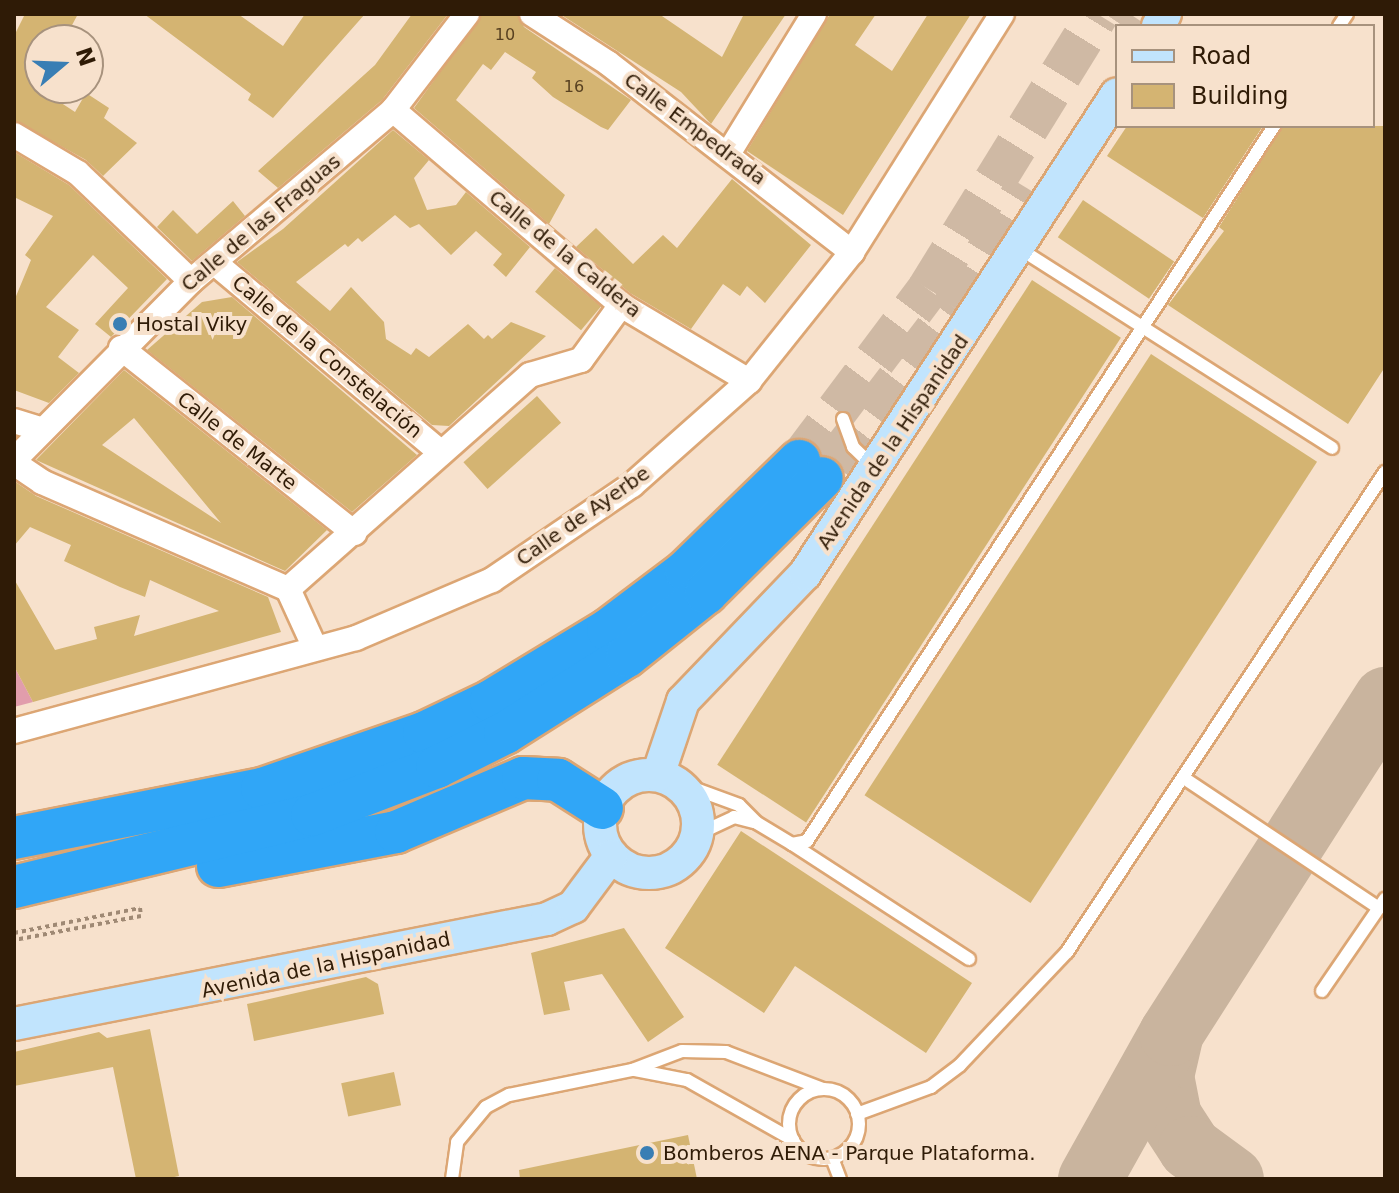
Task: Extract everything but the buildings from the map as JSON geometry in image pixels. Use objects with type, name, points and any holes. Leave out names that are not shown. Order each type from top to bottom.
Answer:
[{"type":"highway","points":[[14,887],[66,878],[312,815],[437,767],[505,733],[615,664],[706,593],[811,470],[608,630],[491,701],[424,733],[320,771],[176,809],[26,832]]},
{"type":"highway","points":[[66,878],[132,879],[382,835],[523,778],[558,780],[602,808]]},
{"type":"street","name":"Calle de las Fraguas","points":[[14,461],[40,429],[191,281],[393,110],[467,14]]},
{"type":"street","name":"Calle Empedrada","points":[[532,14],[728,154],[852,252]]},
{"type":"street","points":[[728,154],[814,14]]},
{"type":"street","name":"Calle de Ayerbe","points":[[14,731],[356,638],[492,580],[632,485],[749,381],[852,252],[1002,14]]},
{"type":"street","name":"Avenida de la Hispanidad","points":[[668,779],[683,701],[805,574],[1020,249],[1115,97]]},
{"type":"street","name":"Calle de la Caldera","points":[[393,110],[621,305],[749,381]]},
{"type":"street","points":[[14,135],[78,173],[191,281]]},
{"type":"street","name":"Calle de la Constelación","points":[[215,263],[439,451]]},
{"type":"street","points":[[288,589],[354,533],[439,451],[530,375],[581,360],[621,305]]},
{"type":"street","name":"Calle de Marte","points":[[121,348],[354,533]]},
{"type":"street","points":[[14,421],[40,429]]},
{"type":"street","points":[[14,461],[42,482],[288,589],[315,648]]},
{"type":"street","points":[[668,779],[692,797],[698,834],[683,861],[654,874],[638,872],[611,856],[600,824],[602,808],[624,781],[668,779]]},
{"type":"street","name":"Avenida de la Hispanidad","points":[[14,1024],[547,919],[573,907],[611,856]]},
{"type":"lane","points":[[792,844],[807,841],[1273,128]]},
{"type":"lane","points":[[1020,249],[1332,448]]},
{"type":"lane","points":[[843,419],[853,447],[876,469]]},
{"type":"lane","points":[[857,1114],[923,1091],[960,1065],[1067,952],[1385,472]]},
{"type":"lane","points":[[1184,778],[1382,903],[1322,991]]},
{"type":"lane","points":[[668,779],[739,805],[757,823],[969,959]]},
{"type":"lane","points":[[698,834],[734,817],[757,823]]},
{"type":"lane","points":[[452,1179],[457,1142],[486,1107],[509,1095],[632,1070],[682,1051],[726,1052],[843,1095],[857,1114],[851,1145],[832,1158],[809,1156],[793,1140],[687,1080],[632,1070]]},
{"type":"lane","points":[[793,1140],[789,1117],[794,1106],[801,1097],[823,1089]]},
{"type":"lane","points":[[832,1158],[840,1179]]},
{"type":"path","points":[[14,933],[140,908],[141,916],[14,940]]},
{"type":"shaded area","points":[[14,666],[33,702],[14,707]]},
{"type":"taxiway","points":[[1090,1179],[1171,1034],[1385,699]]},
{"type":"taxiway","points":[[1171,1037],[1162,1076],[1170,1117],[1190,1148],[1232,1179]]},
{"type":"tunnel","points":[[799,461],[928,289],[1098,14]]},
{"type":"tunnel","points":[[1124,24],[1131,14]]},
{"type":"tunnel","points":[[833,464],[953,307],[1026,188]]},
{"type":"place","name":"Hostal Viky","points":[[120,324]]},
{"type":"place","name":"Bomberos AENA - Parque Plataforma.","points":[[647,1153]]}]
